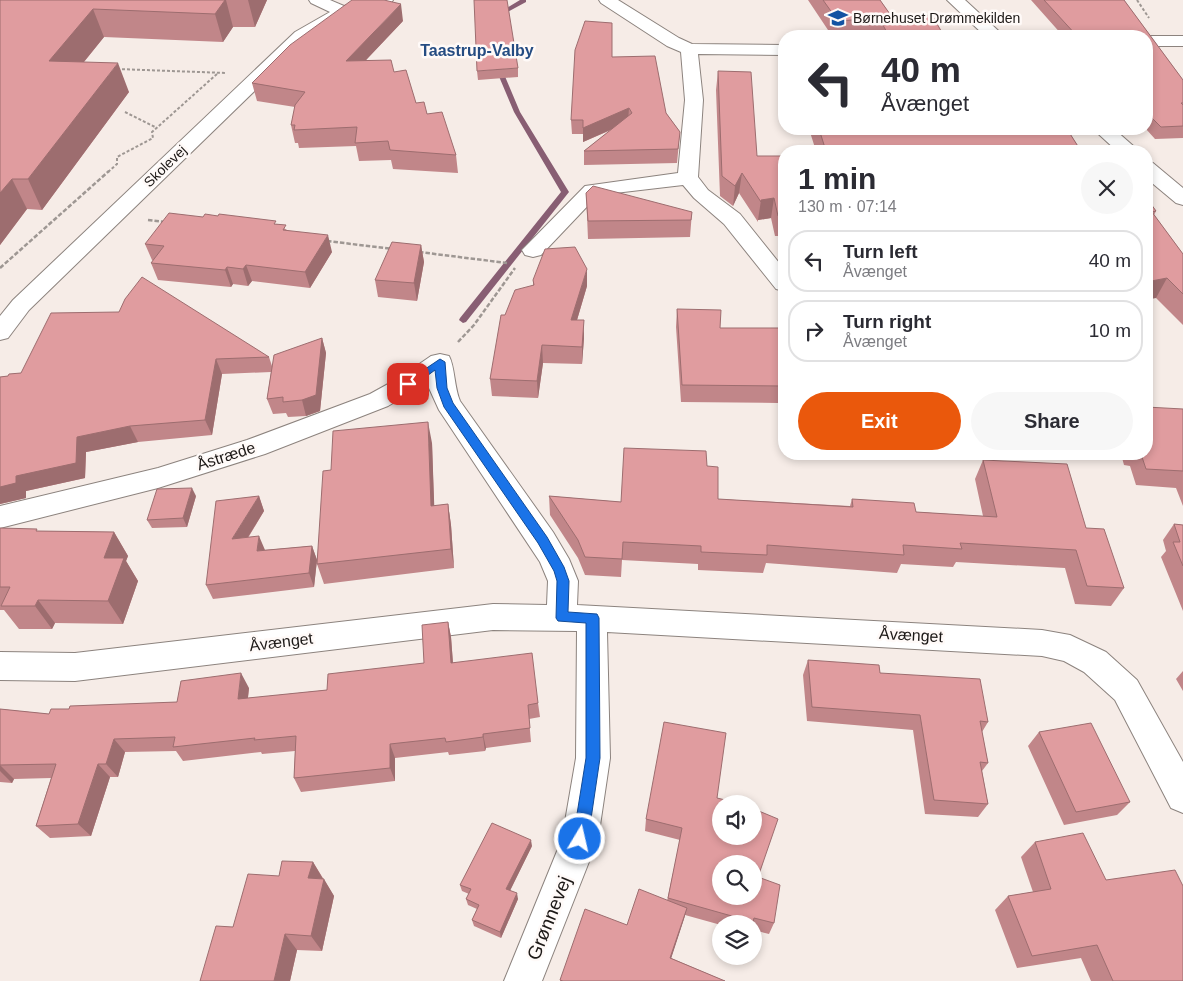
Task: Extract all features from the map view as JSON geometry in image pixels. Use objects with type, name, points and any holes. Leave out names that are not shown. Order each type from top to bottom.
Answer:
[{"type":"street","points":[[317,0],[342,12]]},
{"type":"street","name":"Skolevej","points":[[0,332],[20,304],[301,36],[342,12],[385,0]]},
{"type":"street","points":[[607,0],[672,42],[689,49],[778,50]]},
{"type":"street","points":[[946,0],[960,6],[988,30]]},
{"type":"street","points":[[1153,41],[1183,41]]},
{"type":"street","points":[[689,49],[694,100],[688,178],[701,194],[732,219],[778,276]]},
{"type":"street","points":[[1109,135],[1122,145]]},
{"type":"street","points":[[1153,172],[1183,199]]},
{"type":"street","points":[[533,250],[592,190],[688,178]]},
{"type":"street","points":[[440,362],[442,388],[448,404],[543,540],[559,570],[577,618]]},
{"type":"street","name":"Åstræde","points":[[0,517],[158,478],[256,447],[379,400],[408,384],[440,362]]},
{"type":"street","name":"Åvænget","points":[[0,666],[75,667],[493,617],[577,618],[1042,643],[1070,649],[1095,662],[1126,690],[1183,796]]},
{"type":"street","name":"Grønnevej","points":[[523,981],[580,839],[593,758],[577,618]]},
{"type":"path","points":[[109,69],[261,74]]},
{"type":"path","points":[[0,268],[117,164],[117,157],[126,149],[145,145],[152,138],[152,132],[218,72]]},
{"type":"path","points":[[125,112],[157,128]]},
{"type":"path","points":[[113,216],[172,223]]},
{"type":"path","points":[[318,240],[396,250]]},
{"type":"path","points":[[440,362],[474,325],[524,256],[533,250]]},
{"type":"path","points":[[416,252],[503,262]]},
{"type":"building","points":[[0,0],[225,0],[215,14],[93,9],[49,61],[118,63],[28,179],[12,179],[0,193]]},
{"type":"building","points":[[352,0],[384,0],[401,4],[346,61],[391,60],[394,72],[406,70],[416,103],[424,102],[427,114],[442,112],[456,155],[390,150],[388,141],[355,143],[357,127],[294,130],[295,125],[291,125],[295,105],[305,92],[252,83],[290,45]]},
{"type":"building","points":[[474,0],[507,0],[518,68],[477,71]]},
{"type":"building","points":[[823,0],[880,0],[892,17],[932,15],[941,30],[886,30],[879,18],[838,21]]},
{"type":"building","points":[[1044,0],[1124,0],[1146,30],[1072,30]]},
{"type":"building","points":[[585,21],[612,23],[612,57],[655,56],[666,113],[680,132],[678,149],[584,151],[632,113],[629,108],[583,128],[583,120],[571,120],[575,50]]},
{"type":"building","points":[[1153,39],[1183,80],[1183,103],[1181,103],[1183,105],[1183,126],[1161,127],[1153,119]]},
{"type":"building","points":[[718,71],[751,72],[757,156],[778,156],[778,216],[774,198],[761,200],[761,202],[742,173],[735,186],[722,176]]},
{"type":"building","points":[[821,135],[1071,135],[1077,145],[824,145]]},
{"type":"building","points":[[593,186],[692,212],[691,220],[588,221],[586,193]]},
{"type":"building","points":[[169,213],[203,217],[205,214],[218,216],[219,214],[276,221],[274,224],[286,225],[283,230],[328,235],[305,272],[246,265],[243,269],[227,267],[225,270],[151,263],[164,246],[145,244]]},
{"type":"building","points":[[1153,213],[1183,254],[1183,294],[1167,278],[1153,281]]},
{"type":"building","points":[[392,242],[421,245],[414,283],[375,280]]},
{"type":"building","points":[[575,247],[587,269],[571,320],[584,320],[582,347],[542,345],[537,381],[490,379],[501,315],[505,315],[515,290],[534,285],[533,280],[545,249]]},
{"type":"building","points":[[142,277],[269,357],[216,359],[205,420],[130,426],[77,437],[76,463],[16,476],[16,483],[0,487],[0,377],[21,373],[51,313],[119,312],[125,299]]},
{"type":"building","points":[[677,309],[721,310],[720,328],[778,328],[778,386],[682,385]]},
{"type":"building","points":[[322,338],[316,395],[302,400],[283,402],[283,397],[267,399],[274,355]]},
{"type":"building","points":[[1153,407],[1183,409],[1183,471],[1146,469],[1143,460],[1153,460]]},
{"type":"building","points":[[428,422],[431,506],[448,504],[451,549],[317,564],[323,471],[331,470],[333,431]]},
{"type":"building","points":[[624,448],[706,451],[707,466],[718,467],[718,499],[853,507],[852,499],[914,503],[916,512],[997,517],[983,460],[1067,464],[1086,528],[1104,529],[1124,588],[1087,586],[1076,550],[960,543],[962,549],[903,545],[904,555],[767,545],[767,555],[701,552],[701,546],[623,542],[622,559],[585,557],[578,540],[549,496],[621,502]]},
{"type":"building","points":[[192,488],[183,518],[147,520],[157,489]]},
{"type":"building","points":[[259,496],[232,539],[259,536],[257,551],[312,546],[309,573],[206,585],[216,501]]},
{"type":"building","points":[[1174,524],[1183,525],[1183,566],[1173,542],[1180,542]]},
{"type":"building","points":[[0,528],[37,529],[36,531],[114,532],[104,558],[124,558],[108,601],[38,600],[35,606],[1,606],[10,587],[0,587]]},
{"type":"building","points":[[448,622],[451,663],[532,653],[538,703],[528,705],[530,728],[483,734],[483,737],[446,742],[445,738],[390,744],[390,768],[294,778],[296,736],[254,740],[255,738],[173,747],[175,737],[114,739],[106,764],[98,764],[78,824],[36,826],[56,764],[0,765],[0,709],[49,714],[51,709],[69,709],[70,706],[177,702],[181,681],[241,673],[238,699],[327,690],[328,674],[424,663],[422,625]]},
{"type":"building","points":[[808,660],[879,665],[880,673],[980,679],[988,722],[980,721],[988,763],[980,762],[988,804],[934,800],[920,715],[812,707]]},
{"type":"building","points":[[664,722],[726,733],[717,795],[712,795],[712,845],[762,845],[762,812],[778,819],[762,865],[762,855],[712,855],[712,905],[762,905],[762,878],[780,885],[774,923],[762,920],[762,915],[728,915],[668,898],[682,828],[646,819]]},
{"type":"building","points":[[1091,723],[1130,802],[1076,812],[1039,732]]},
{"type":"building","points":[[492,823],[531,840],[506,889],[517,893],[500,932],[472,920],[479,905],[466,899],[471,889],[460,885]]},
{"type":"building","points":[[1083,833],[1106,880],[1175,870],[1183,886],[1183,981],[1113,981],[1097,945],[1032,956],[1008,896],[1051,889],[1035,842]]},
{"type":"building","points":[[282,861],[313,862],[308,878],[324,879],[311,936],[285,934],[274,981],[200,981],[216,926],[233,927],[248,874],[279,876]]},
{"type":"building","points":[[639,889],[687,908],[670,958],[725,981],[560,980],[585,909],[627,925]]},
{"type":"waterway","points":[[498,15],[523,2],[523,0]]},
{"type":"waterway","points":[[463,320],[565,192],[517,112],[498,67]]},
{"type":"place","name":"Børnehuset Drømmekilden","points":[[838,18]]},
{"type":"district","name":"Taastrup-Valby","points":[[477,50]]},
{"type":"route","points":[[408,384],[440,362],[442,388],[448,404],[543,540],[554,559],[563,581],[562,618],[592,618],[593,758],[580,839]]}]
